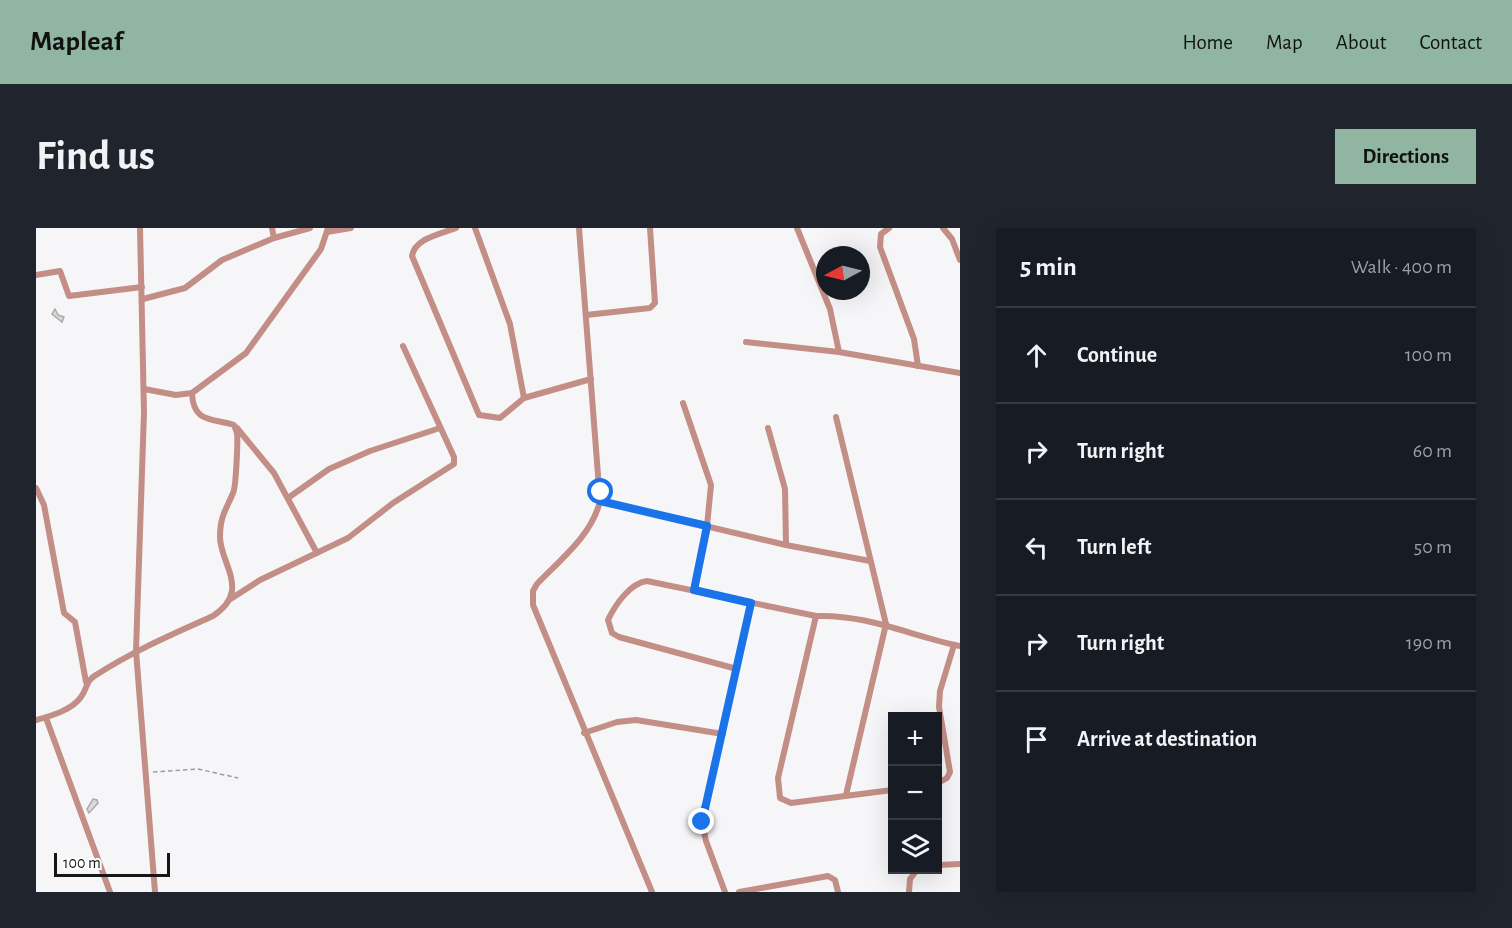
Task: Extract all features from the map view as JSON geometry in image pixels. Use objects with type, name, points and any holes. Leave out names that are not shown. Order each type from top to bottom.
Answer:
[{"type":"street","points":[[140,228],[144,389],[136,651],[155,892]]},
{"type":"street","points":[[272,228],[274,238]]},
{"type":"street","points":[[143,299],[185,288],[222,260],[274,238],[310,228]]},
{"type":"street","points":[[144,389],[164,394],[192,393],[237,361],[261,336],[321,249],[328,230],[351,228]]},
{"type":"street","points":[[456,228],[419,242],[413,248],[414,264],[479,415],[500,418],[524,398],[591,379]]},
{"type":"street","points":[[475,228],[510,324],[524,398]]},
{"type":"street","points":[[579,228],[600,501],[593,521],[573,547],[537,584],[532,597],[535,613],[652,892]]},
{"type":"street","points":[[586,315],[650,308],[655,303],[657,298],[650,228]]},
{"type":"street","points":[[797,228],[830,309],[839,352]]},
{"type":"street","points":[[890,228],[881,234],[880,247],[914,339],[918,366]]},
{"type":"street","points":[[944,228],[952,239],[960,260]]},
{"type":"street","points":[[36,275],[60,271],[67,293],[71,296],[142,287]]},
{"type":"street","points":[[746,342],[839,352],[960,373]]},
{"type":"street","points":[[86,682],[136,651],[213,616],[224,609],[229,601],[260,580],[348,538],[393,503],[453,466],[454,457],[404,346]]},
{"type":"street","points":[[192,393],[192,404],[203,417],[234,425],[274,473],[318,553]]},
{"type":"street","points":[[683,404],[710,479],[712,494],[694,590]]},
{"type":"street","points":[[836,417],[886,624],[846,795]]},
{"type":"street","points":[[229,601],[231,579],[220,539],[224,508],[235,484],[234,466],[238,442],[234,425]]},
{"type":"street","points":[[288,498],[329,469],[363,454],[440,428]]},
{"type":"street","points":[[768,428],[785,489],[786,545]]},
{"type":"street","points":[[36,488],[46,514],[64,613],[75,622],[86,682],[83,695],[75,704],[46,718],[36,720]]},
{"type":"street","points":[[600,501],[786,545],[870,561]]},
{"type":"street","points":[[737,669],[628,641],[612,633],[608,620],[612,611],[638,582],[657,582],[816,616],[843,616],[886,624],[957,645],[940,691],[939,707],[950,772],[947,778],[942,781]]},
{"type":"street","points":[[726,892],[706,841],[702,822],[751,603]]},
{"type":"street","points":[[816,616],[778,778],[780,798],[791,803],[888,790]]},
{"type":"street","points":[[46,718],[110,892]]},
{"type":"street","points":[[584,733],[617,722],[636,720],[723,734]]},
{"type":"street","points":[[942,865],[960,864]]},
{"type":"street","points":[[909,892],[910,879],[914,874]]},
{"type":"street","points":[[739,892],[828,876],[835,880],[838,892]]},
{"type":"path","points":[[146,772],[198,769],[238,778]]},
{"type":"building","points":[[55,309],[58,315],[64,317],[62,322],[52,314]]},
{"type":"building","points":[[93,799],[98,803],[89,813],[87,809]]},
{"type":"route","points":[[601,492],[600,501],[707,526],[694,590],[751,603],[702,822]]}]
